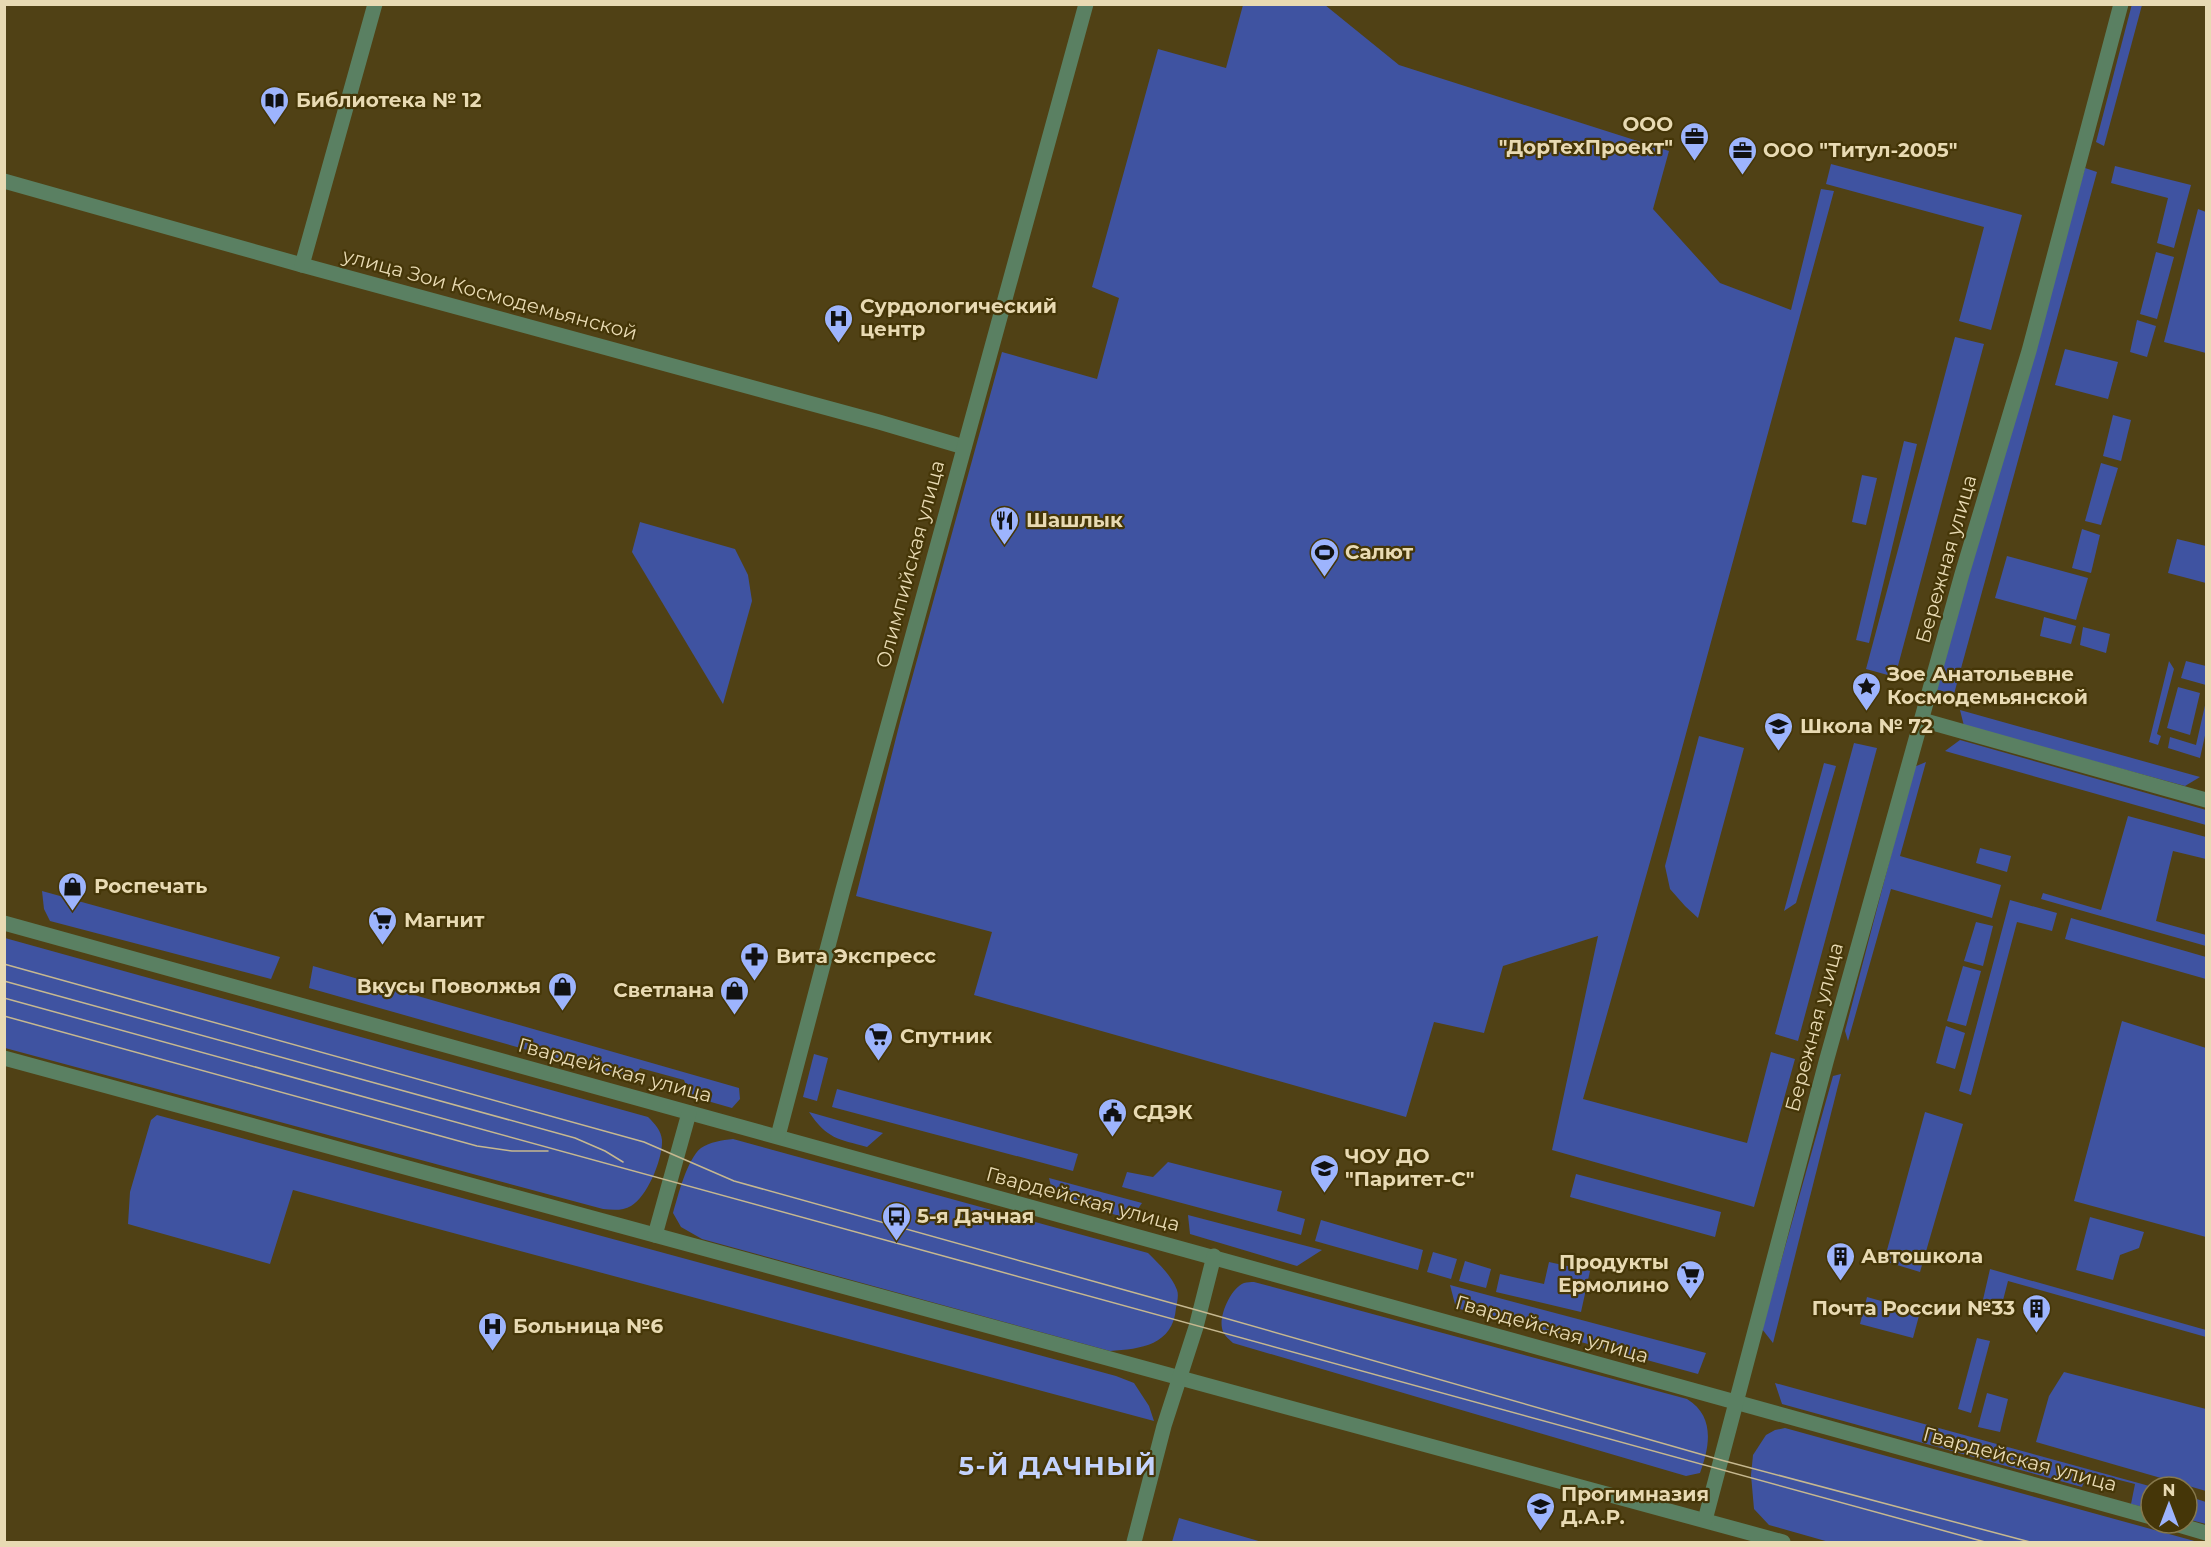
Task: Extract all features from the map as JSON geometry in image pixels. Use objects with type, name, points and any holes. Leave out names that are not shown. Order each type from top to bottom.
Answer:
[{"type":"street","points":[[302,265],[375,4]]},
{"type":"street","name":"Олимпийская улица","points":[[778,1136],[842,893],[1086,4]]},
{"type":"street","name":"Бережная улица","points":[[1705,1520],[1826,1062],[1959,585],[2029,351],[2121,4]]},
{"type":"street","name":"улица Зои Космодемьянской","points":[[4,181],[964,447]]},
{"type":"street","points":[[1922,720],[2206,800]]},
{"type":"street","name":"Гвардейская улица","points":[[4,923],[2139,1514]]},
{"type":"street","points":[[4,1058],[1783,1542]]},
{"type":"street","points":[[655,1235],[689,1113]]},
{"type":"street","points":[[1134,1542],[1164,1426],[1196,1327],[1214,1257]]},
{"type":"shaded area","points":[[2132,4],[2142,5],[2104,146],[2096,142]]},
{"type":"shaded area","name":"Салют","points":[[1243,5],[1325,5],[1399,65],[1669,151],[1653,209],[1720,283],[1791,310],[1821,189],[1834,191],[1678,763],[1583,1099],[1747,1143],[1771,1052],[1795,1059],[1754,1207],[1552,1150],[1598,936],[1503,966],[1484,1033],[1434,1022],[1406,1117],[974,995],[992,932],[856,896],[901,718],[1002,352],[1097,379],[1119,298],[1092,287],[1158,49],[1226,68]]},
{"type":"shaded area","points":[[1831,164],[2022,215],[1991,330],[1959,321],[1984,227],[1826,184]]},
{"type":"shaded area","points":[[2115,166],[2191,185],[2174,248],[2157,243],[2168,198],[2111,183]]},
{"type":"shaded area","points":[[2085,168],[2097,172],[1954,694],[1934,689]]},
{"type":"shaded area","points":[[2198,209],[2206,212],[2206,353],[2164,342]]},
{"type":"shaded area","points":[[2156,252],[2174,257],[2157,319],[2140,314]]},
{"type":"shaded area","points":[[2137,320],[2156,326],[2147,357],[2130,352]]},
{"type":"shaded area","points":[[1955,337],[1984,344],[1895,677],[1866,669]]},
{"type":"shaded area","points":[[2065,349],[2118,362],[2108,399],[2055,385]]},
{"type":"shaded area","points":[[2113,415],[2131,420],[2121,461],[2103,456]]},
{"type":"shaded area","points":[[1904,441],[1917,444],[1869,643],[1856,640]]},
{"type":"shaded area","points":[[2101,463],[2118,468],[2101,525],[2085,521]]},
{"type":"shaded area","points":[[1862,475],[1877,478],[1866,525],[1852,522]]},
{"type":"shaded area","points":[[640,522],[735,549],[748,575],[752,601],[723,704],[632,552]]},
{"type":"shaded area","points":[[2082,529],[2100,535],[2091,573],[2072,568]]},
{"type":"shaded area","points":[[2177,539],[2206,546],[2206,583],[2168,573]]},
{"type":"shaded area","points":[[2007,556],[2088,578],[2076,620],[1995,598]]},
{"type":"shaded area","points":[[2044,617],[2076,626],[2071,644],[2040,636]]},
{"type":"shaded area","points":[[2083,627],[2110,634],[2106,653],[2080,645]]},
{"type":"shaded area","points":[[2169,661],[2174,669],[2157,734],[2161,736],[2158,745],[2149,742]]},
{"type":"shaded area","points":[[2186,661],[2206,666],[2206,685],[2181,678]]},
{"type":"shaded area","points":[[2178,687],[2200,693],[2190,735],[2167,728]]},
{"type":"shaded area","points":[[2206,701],[2206,731],[2200,758],[2168,748],[2170,737],[2196,745]]},
{"type":"shaded area","points":[[1960,710],[2200,777],[2185,786],[1964,726]]},
{"type":"shaded area","points":[[1699,736],[1744,748],[1698,918],[1670,889],[1665,866]]},
{"type":"shaded area","points":[[1960,740],[2206,810],[2206,825],[1945,751]]},
{"type":"shaded area","points":[[1854,743],[1877,748],[1798,1041],[1775,1034]]},
{"type":"shaded area","points":[[1926,762],[1900,856],[2001,885],[1992,918],[1891,889],[1848,1041],[1845,1031],[1914,767]]},
{"type":"shaded area","points":[[1824,763],[1836,766],[1796,903],[1784,911]]},
{"type":"shaded area","points":[[2128,816],[2206,837],[2206,859],[2173,851],[2156,921],[2206,935],[2206,946],[2041,899],[2043,893],[2101,910]]},
{"type":"shaded area","points":[[1980,848],[2011,856],[2007,872],[1976,863]]},
{"type":"shaded area","points":[[42,891],[280,957],[271,979],[50,921],[44,909]]},
{"type":"shaded area","points":[[2010,900],[2057,913],[2052,931],[2017,922],[1971,1095],[1959,1091]]},
{"type":"shaded area","points":[[2071,918],[2206,957],[2206,979],[2065,939]]},
{"type":"shaded area","points":[[1976,922],[1993,926],[1983,966],[1964,961]]},
{"type":"shaded area","points":[[5,938],[648,1117],[657,1127],[662,1140],[657,1167],[643,1195],[631,1206],[625,1209],[603,1209],[5,1048]]},
{"type":"shaded area","points":[[313,966],[739,1088],[740,1099],[732,1108],[690,1096],[684,1080],[640,1068],[633,1080],[309,988]]},
{"type":"shaded area","points":[[1963,966],[1981,971],[1966,1026],[1947,1021]]},
{"type":"shaded area","points":[[2122,1021],[2206,1048],[2206,1237],[2074,1201]]},
{"type":"shaded area","points":[[1946,1026],[1965,1033],[1955,1069],[1936,1063]]},
{"type":"shaded area","points":[[814,1054],[828,1058],[817,1101],[803,1097]]},
{"type":"shaded area","points":[[1841,1074],[1773,1343],[1762,1329],[1833,1076]]},
{"type":"shaded area","points":[[837,1089],[1078,1154],[1073,1171],[832,1107]]},
{"type":"shaded area","points":[[809,1112],[883,1133],[867,1147],[848,1142],[828,1133]]},
{"type":"shaded area","points":[[1925,1112],[1963,1124],[1920,1272],[1884,1261]]},
{"type":"shaded area","points":[[157,1115],[1116,1376],[1134,1383],[1149,1406],[1154,1421],[293,1190],[270,1264],[128,1224],[130,1192],[151,1120]]},
{"type":"shaded area","points":[[733,1139],[1148,1253],[1168,1275],[1177,1290],[1178,1299],[1174,1320],[1169,1330],[1154,1343],[1133,1349],[1110,1351],[702,1239],[681,1227],[673,1213],[680,1188],[691,1160],[701,1148],[708,1144]]},
{"type":"shaded area","points":[[1168,1162],[1282,1191],[1277,1211],[1305,1219],[1301,1235],[1122,1187],[1127,1172],[1153,1177]]},
{"type":"shaded area","points":[[1576,1174],[1721,1212],[1715,1237],[1570,1197]]},
{"type":"shaded area","points":[[1049,1178],[1142,1203],[1131,1219],[1054,1198]]},
{"type":"shaded area","points":[[1188,1215],[1322,1250],[1297,1266],[1190,1234]]},
{"type":"shaded area","points":[[2090,1217],[2144,1232],[2139,1248],[2120,1255],[2113,1280],[2076,1270]]},
{"type":"shaded area","points":[[1321,1220],[1423,1250],[1418,1270],[1315,1241]]},
{"type":"shaded area","points":[[1433,1252],[1457,1259],[1451,1279],[1427,1272]]},
{"type":"shaded area","points":[[1465,1261],[1491,1269],[1486,1288],[1459,1281]]},
{"type":"shaded area","points":[[1549,1262],[1590,1271],[1581,1312],[1496,1292],[1500,1274],[1544,1284]]},
{"type":"shaded area","points":[[1990,1269],[2206,1330],[2206,1337],[2008,1281],[2001,1308],[1982,1304]]},
{"type":"shaded area","points":[[1254,1282],[1687,1399],[1702,1414],[1708,1432],[1708,1442],[1700,1473],[1686,1476],[1233,1343],[1223,1330],[1224,1309],[1239,1286]]},
{"type":"shaded area","points":[[1450,1285],[1706,1353],[1698,1374],[1456,1308]]},
{"type":"shaded area","points":[[1867,1297],[1920,1312],[1913,1338],[1860,1324]]},
{"type":"shaded area","points":[[1977,1338],[1990,1341],[1971,1413],[1958,1409]]},
{"type":"shaded area","points":[[2064,1372],[2206,1409],[2206,1491],[2199,1489],[2199,1475],[2150,1475],[2036,1442],[2049,1396]]},
{"type":"shaded area","points":[[1775,1383],[2139,1483],[2139,1506],[2131,1504],[2135,1484],[2088,1472],[2082,1487],[1782,1404]]},
{"type":"shaded area","points":[[1987,1393],[2008,1399],[2000,1432],[1978,1427]]},
{"type":"shaded area","points":[[1785,1428],[2139,1526],[2139,1535],[2173,1535],[2198,1542],[1829,1542],[1769,1525],[1754,1509],[1751,1475],[1753,1455],[1766,1435]]},
{"type":"shaded area","points":[[2199,1500],[2206,1502],[2206,1524],[2199,1522]]},
{"type":"shaded area","points":[[1179,1518],[1262,1542],[1172,1542]]},
{"type":"tram line","points":[[4,964],[644,1142],[734,1181],[1721,1460],[2030,1542]]},
{"type":"tram line","points":[[4,981],[575,1138],[623,1162]]},
{"type":"tram line","points":[[4,998],[1985,1542]]},
{"type":"tram line","points":[[4,1016],[477,1146],[512,1151],[548,1151]]},
{"type":"place","name":"Библиотека № 12","points":[[275,126]]},
{"type":"place","name":"ООО \"ДорТехПроект\"","points":[[1694,162]]},
{"type":"place","name":"ООО \"Титул-2005\"","points":[[1742,176]]},
{"type":"place","name":"Сурдологический центр","points":[[839,344]]},
{"type":"place","name":"Шашлык","points":[[1005,546]]},
{"type":"place","name":"Салют","points":[[1324,578]]},
{"type":"place","name":"Зое Анатольевне Космодемьянской","points":[[1866,712]]},
{"type":"place","name":"Школа № 72","points":[[1779,752]]},
{"type":"place","name":"Роспечать","points":[[73,912]]},
{"type":"place","name":"Магнит","points":[[383,946]]},
{"type":"place","name":"Вита Экспресс","points":[[755,982]]},
{"type":"place","name":"Вкусы Поволжья","points":[[562,1012]]},
{"type":"place","name":"Светлана","points":[[735,1016]]},
{"type":"place","name":"Спутник","points":[[879,1062]]},
{"type":"place","name":"СДЭК","points":[[1112,1138]]},
{"type":"place","name":"ЧОУ ДО \"Паритет-С\"","points":[[1324,1194]]},
{"type":"place","name":"5-я Дачная","points":[[896,1242]]},
{"type":"place","name":"Автошкола","points":[[1840,1282]]},
{"type":"place","name":"Продукты Ермолино","points":[[1690,1300]]},
{"type":"place","name":"Почта России №33","points":[[2036,1334]]},
{"type":"place","name":"Больница №6","points":[[492,1352]]},
{"type":"place","name":"Прогимназия Д.А.Р.","points":[[1540,1532]]},
{"type":"district","name":"5-Й ДАЧНЫЙ","points":[[1058,1466]]}]
